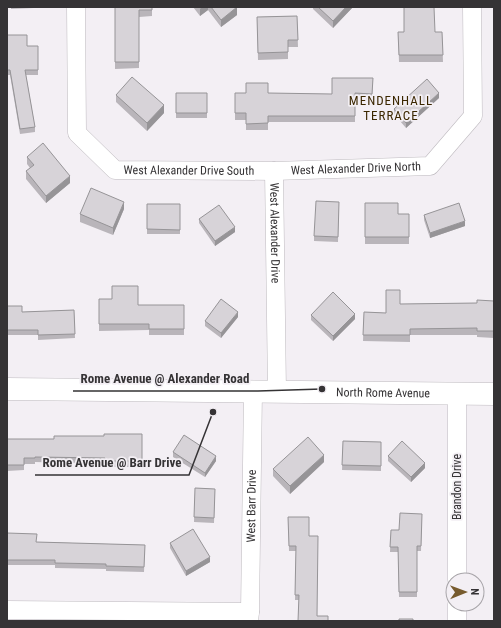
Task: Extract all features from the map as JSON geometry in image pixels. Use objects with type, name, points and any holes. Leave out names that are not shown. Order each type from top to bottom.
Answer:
[{"type":"street","name":"West Alexander Drive South","points":[[76,7],[77,132],[115,170],[274,171]]},
{"type":"street","name":"West Alexander Drive North","points":[[274,171],[430,166],[473,116],[472,7]]},
{"type":"street","name":"West Alexander Drive","points":[[274,171],[277,391]]},
{"type":"street","name":"North Rome Avenue","points":[[7,389],[494,394]]},
{"type":"street","name":"West Barr Drive","points":[[250,616],[253,391]]},
{"type":"street","name":"Brandon Drive","points":[[457,393],[457,572]]},
{"type":"street","points":[[7,610],[250,616]]},
{"type":"building","points":[[115,7],[152,7],[152,10],[139,10],[139,62],[115,62]]},
{"type":"building","points":[[211,7],[237,7],[221,20]]},
{"type":"building","points":[[318,7],[346,7],[333,21]]},
{"type":"building","points":[[404,7],[434,7],[435,32],[442,32],[443,55],[399,55],[398,32],[404,32]]},
{"type":"building","points":[[297,16],[298,40],[288,40],[288,52],[258,53],[257,17]]},
{"type":"building","points":[[7,35],[27,35],[27,46],[38,46],[38,70],[25,70],[35,127],[20,129],[10,70],[7,70]]},
{"type":"building","points":[[132,77],[164,105],[147,123],[116,95]]},
{"type":"building","points":[[332,78],[373,78],[372,94],[355,93],[355,116],[268,116],[268,123],[246,124],[246,113],[235,113],[235,93],[246,93],[246,83],[268,83],[268,93],[332,94]]},
{"type":"building","points":[[427,79],[439,93],[406,123],[394,109]]},
{"type":"building","points":[[176,93],[207,93],[207,113],[176,113]]},
{"type":"building","points":[[43,143],[70,176],[46,196],[26,171],[34,165],[27,157]]},
{"type":"building","points":[[91,188],[124,202],[113,228],[80,214]]},
{"type":"building","points":[[316,201],[339,202],[338,237],[314,236]]},
{"type":"building","points":[[365,203],[398,203],[398,214],[409,214],[409,237],[365,237]]},
{"type":"building","points":[[459,203],[465,221],[430,233],[424,215]]},
{"type":"building","points":[[147,204],[180,204],[180,230],[147,229]]},
{"type":"building","points":[[219,205],[235,227],[215,241],[199,219]]},
{"type":"building","points":[[112,286],[138,286],[138,305],[184,305],[184,329],[149,329],[149,324],[99,324],[99,299],[112,299]]},
{"type":"building","points":[[386,290],[400,290],[400,304],[477,303],[477,300],[494,301],[494,331],[477,331],[477,328],[410,329],[410,335],[363,335],[364,312],[386,313]]},
{"type":"building","points":[[333,292],[355,314],[333,336],[311,315]]},
{"type":"building","points":[[221,299],[238,312],[221,333],[205,321]]},
{"type":"building","points":[[7,306],[22,306],[22,312],[74,310],[75,334],[38,335],[38,330],[7,330]]},
{"type":"building","points":[[104,434],[142,434],[142,461],[105,461],[105,458],[35,457],[24,458],[24,465],[7,465],[7,439],[54,439],[54,436],[104,436]]},
{"type":"building","points":[[184,435],[216,456],[205,473],[173,452]]},
{"type":"building","points":[[308,437],[324,455],[290,486],[273,469]]},
{"type":"building","points":[[343,441],[381,442],[381,466],[342,465]]},
{"type":"building","points":[[402,441],[425,463],[411,477],[388,456]]},
{"type":"building","points":[[195,488],[215,489],[214,518],[194,517]]},
{"type":"building","points":[[400,513],[422,514],[421,546],[417,546],[417,592],[399,592],[398,547],[390,547],[391,530],[399,530]]},
{"type":"building","points":[[288,517],[309,517],[309,536],[318,536],[317,616],[328,616],[328,621],[298,621],[299,595],[295,595],[296,546],[289,546]]},
{"type":"building","points":[[193,529],[210,557],[186,571],[170,543]]},
{"type":"building","points":[[7,533],[37,534],[36,542],[145,545],[144,567],[106,566],[106,564],[55,563],[55,560],[7,560]]},
{"type":"building","points":[[399,619],[413,619],[413,621],[399,621]]},
{"type":"place","name":"Rome Avenue @ Alexander Road","points":[[322,389]]},
{"type":"place","name":"Rome Avenue @ Barr Drive","points":[[213,412]]},
{"type":"district","name":"MENDENHALL TERRACE","points":[[391,108]]}]
